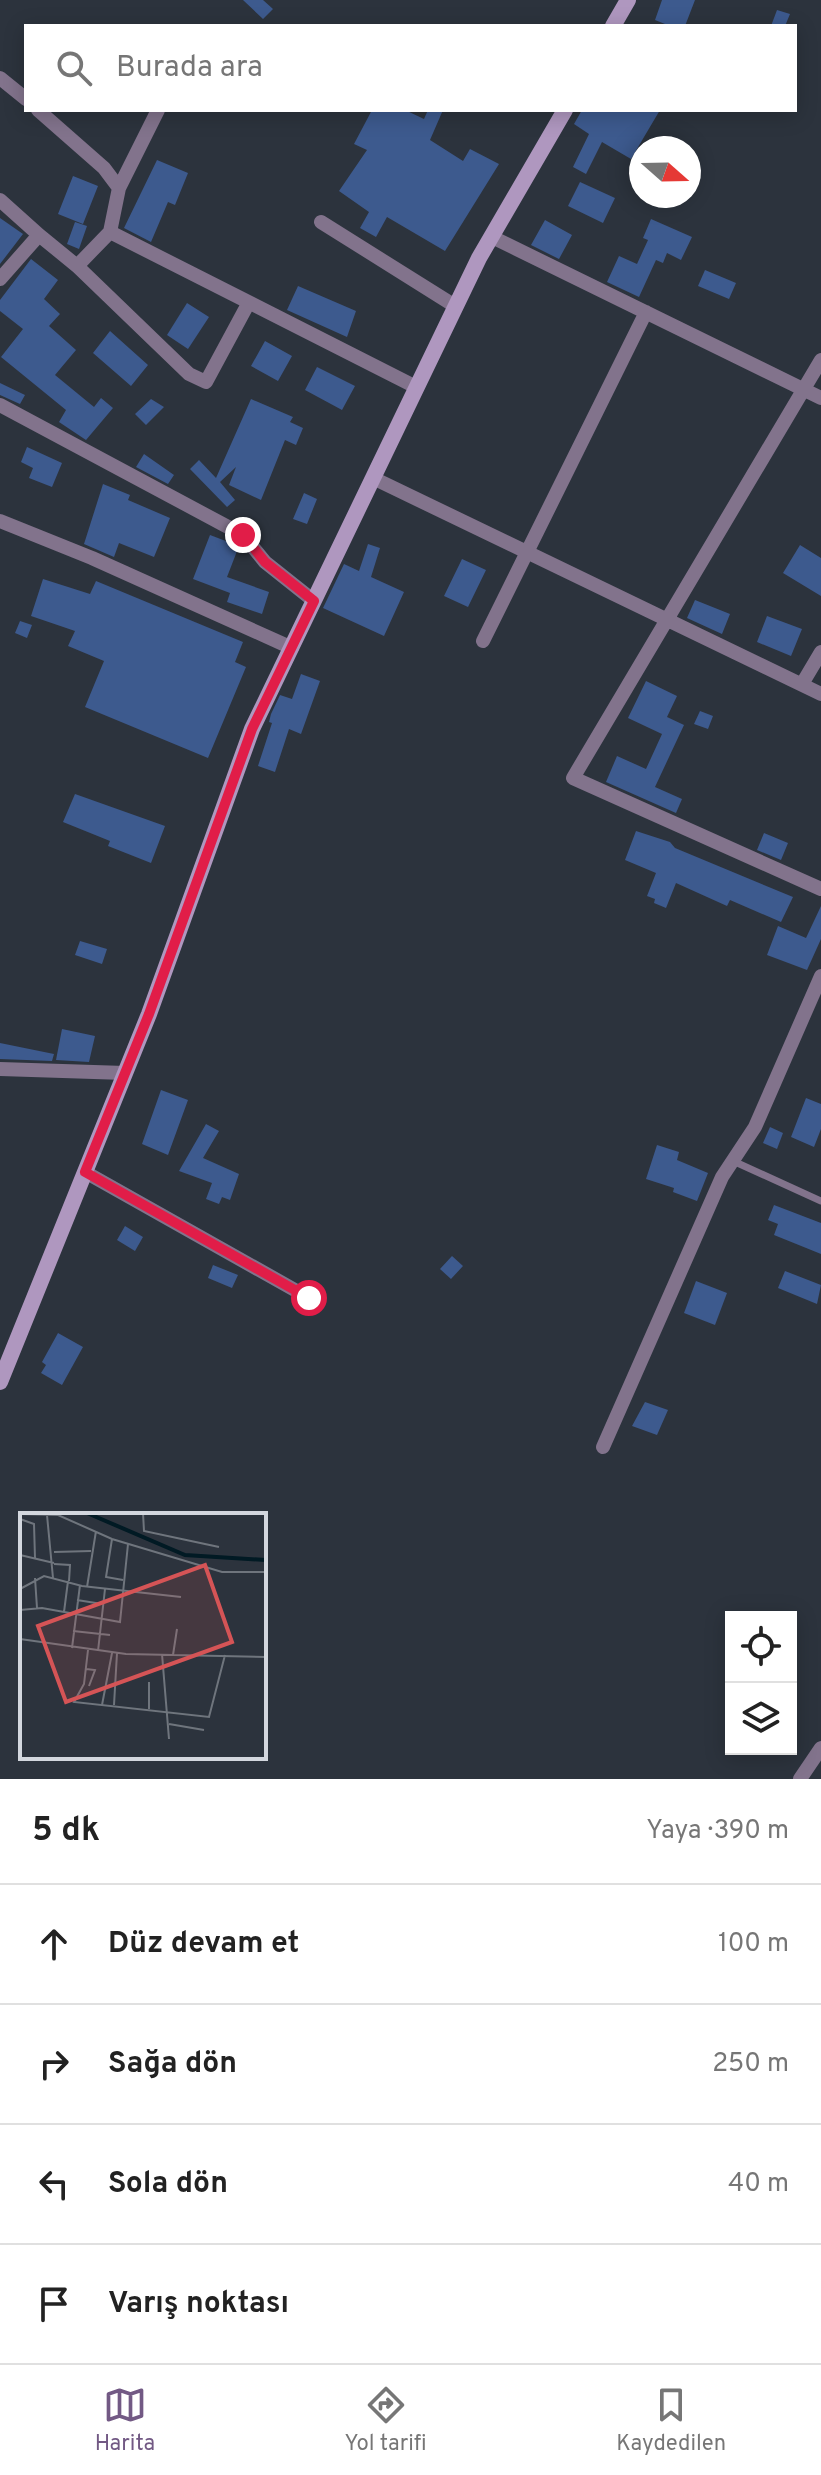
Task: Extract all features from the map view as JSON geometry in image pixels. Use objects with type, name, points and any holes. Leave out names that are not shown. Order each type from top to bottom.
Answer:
[{"type":"street","points":[[614,24],[628,0]]},
{"type":"street","points":[[0,78],[24,97]]},
{"type":"street","points":[[40,112],[104,168],[119,188]]},
{"type":"street","points":[[77,266],[110,232],[119,188],[157,112]]},
{"type":"street","points":[[0,1382],[125,1073],[252,729],[455,306],[564,112]]},
{"type":"street","points":[[0,200],[77,266],[189,374],[206,382],[248,304]]},
{"type":"street","points":[[321,222],[455,306]]},
{"type":"street","points":[[110,232],[416,387]]},
{"type":"street","points":[[0,279],[39,235]]},
{"type":"street","points":[[492,237],[821,398]]},
{"type":"street","points":[[483,641],[646,312]]},
{"type":"street","points":[[821,360],[573,778],[821,889]]},
{"type":"street","points":[[0,405],[243,535],[265,562],[314,601]]},
{"type":"street","points":[[373,478],[821,694]]},
{"type":"street","points":[[0,521],[92,558],[292,648]]},
{"type":"street","points":[[802,684],[821,652]]},
{"type":"street","points":[[603,1447],[703,1220],[733,1161],[755,1127],[821,976]]},
{"type":"street","points":[[0,1069],[125,1073]]},
{"type":"street","points":[[85,1172],[309,1298]]},
{"type":"street","points":[[800,1779],[821,1748]]},
{"type":"lane","points":[[733,1161],[821,1201]]},
{"type":"building","points":[[243,0],[263,0],[273,9],[263,19]]},
{"type":"building","points":[[662,0],[695,0],[686,24],[665,24],[655,20]]},
{"type":"building","points":[[777,10],[790,14],[786,24],[772,24]]},
{"type":"building","points":[[371,112],[409,112],[424,119],[427,112],[442,112],[430,140],[463,161],[470,149],[499,164],[445,251],[387,217],[376,237],[360,228],[369,212],[339,191],[367,150],[354,144]]},
{"type":"building","points":[[581,112],[659,112],[645,136],[629,136],[629,158],[602,142],[586,174],[573,167],[589,134],[574,124]]},
{"type":"building","points":[[157,160],[188,173],[175,205],[168,202],[151,242],[124,228]]},
{"type":"building","points":[[73,176],[98,186],[83,224],[58,214]]},
{"type":"building","points":[[580,182],[615,198],[603,223],[568,206]]},
{"type":"building","points":[[0,218],[23,234],[0,264]]},
{"type":"building","points":[[651,219],[692,237],[681,260],[667,253],[663,263],[656,260],[639,297],[607,282],[619,256],[637,264],[648,240],[643,238]]},
{"type":"building","points":[[545,220],[572,235],[559,259],[531,245]]},
{"type":"building","points":[[75,222],[87,226],[79,249],[67,244]]},
{"type":"building","points":[[31,259],[58,280],[44,299],[60,314],[49,326],[76,350],[55,375],[94,407],[101,398],[113,408],[86,440],[59,422],[66,410],[1,357],[23,329],[0,311],[0,300]]},
{"type":"building","points":[[705,270],[736,283],[729,299],[698,286]]},
{"type":"building","points":[[298,286],[356,311],[347,337],[287,310]]},
{"type":"building","points":[[187,303],[209,317],[188,349],[167,335]]},
{"type":"building","points":[[110,331],[148,365],[131,386],[93,353]]},
{"type":"building","points":[[265,341],[292,356],[278,381],[251,366]]},
{"type":"building","points":[[317,367],[355,386],[342,410],[305,390]]},
{"type":"building","points":[[0,383],[25,395],[20,404],[0,395]]},
{"type":"building","points":[[151,399],[164,407],[146,425],[135,414]]},
{"type":"building","points":[[251,399],[293,417],[290,422],[303,428],[296,445],[285,440],[261,500],[229,485],[236,467],[220,482],[235,500],[227,507],[190,469],[199,460],[216,478]]},
{"type":"building","points":[[27,447],[62,463],[52,487],[29,478],[33,468],[21,462]]},
{"type":"building","points":[[144,454],[174,475],[168,484],[136,467]]},
{"type":"building","points":[[103,484],[130,495],[128,500],[170,518],[154,557],[119,543],[114,557],[84,544]]},
{"type":"building","points":[[304,493],[317,499],[307,524],[293,519]]},
{"type":"building","points":[[210,535],[239,546],[227,577],[269,592],[262,614],[227,602],[230,593],[193,579]]},
{"type":"building","points":[[368,544],[380,548],[371,577],[404,592],[384,636],[323,608],[344,564],[359,571]]},
{"type":"building","points":[[800,545],[821,558],[821,596],[783,573]]},
{"type":"building","points":[[462,559],[486,570],[468,607],[444,596]]},
{"type":"building","points":[[43,579],[90,594],[96,581],[243,642],[235,662],[246,667],[208,758],[85,707],[104,661],[68,646],[75,631],[31,616]]},
{"type":"building","points":[[695,600],[730,614],[722,634],[687,618]]},
{"type":"building","points":[[767,616],[802,629],[791,656],[757,642]]},
{"type":"building","points":[[20,621],[32,625],[27,638],[15,633]]},
{"type":"building","points":[[301,674],[320,681],[301,734],[289,729],[275,772],[258,766],[272,723],[269,722],[271,714],[280,695],[292,699]]},
{"type":"building","points":[[646,681],[677,696],[667,717],[684,725],[655,787],[682,799],[676,813],[606,782],[617,756],[646,769],[662,734],[628,718]]},
{"type":"building","points":[[700,711],[713,716],[708,729],[694,724]]},
{"type":"building","points":[[75,794],[165,826],[151,863],[108,846],[110,841],[63,822]]},
{"type":"building","points":[[636,831],[670,842],[675,848],[793,897],[781,922],[730,900],[727,906],[676,883],[666,908],[654,903],[655,899],[647,896],[656,873],[625,860]]},
{"type":"building","points":[[764,833],[788,843],[781,860],[757,850]]},
{"type":"building","points":[[821,906],[821,939],[807,970],[767,955],[778,926],[806,938]]},
{"type":"building","points":[[80,941],[107,949],[102,964],[75,955]]},
{"type":"building","points":[[62,1029],[95,1036],[89,1062],[56,1060]]},
{"type":"building","points":[[0,1043],[54,1054],[52,1061],[0,1059]]},
{"type":"building","points":[[161,1090],[188,1100],[168,1155],[142,1144]]},
{"type":"building","points":[[806,1098],[821,1104],[821,1129],[814,1147],[791,1137]]},
{"type":"building","points":[[206,1124],[219,1131],[203,1158],[239,1174],[230,1200],[222,1197],[219,1204],[206,1199],[212,1183],[179,1171]]},
{"type":"building","points":[[770,1127],[783,1133],[777,1149],[763,1143]]},
{"type":"building","points":[[657,1145],[679,1152],[677,1160],[708,1173],[697,1201],[673,1192],[674,1188],[646,1179]]},
{"type":"building","points":[[774,1205],[821,1223],[821,1254],[774,1235],[778,1224],[768,1220]]},
{"type":"building","points":[[125,1226],[143,1237],[135,1251],[117,1240]]},
{"type":"building","points":[[452,1256],[463,1266],[451,1279],[440,1269]]},
{"type":"building","points":[[213,1265],[238,1275],[232,1288],[208,1278]]},
{"type":"building","points":[[785,1271],[821,1285],[817,1304],[778,1288]]},
{"type":"building","points":[[696,1281],[727,1293],[715,1325],[684,1313]]},
{"type":"building","points":[[58,1333],[83,1347],[62,1385],[41,1373],[46,1365],[42,1362]]},
{"type":"building","points":[[645,1402],[668,1410],[657,1435],[632,1426]]},
{"type":"route","points":[[243,535],[265,562],[314,601],[252,729],[149,1014],[85,1172],[309,1298]]}]
